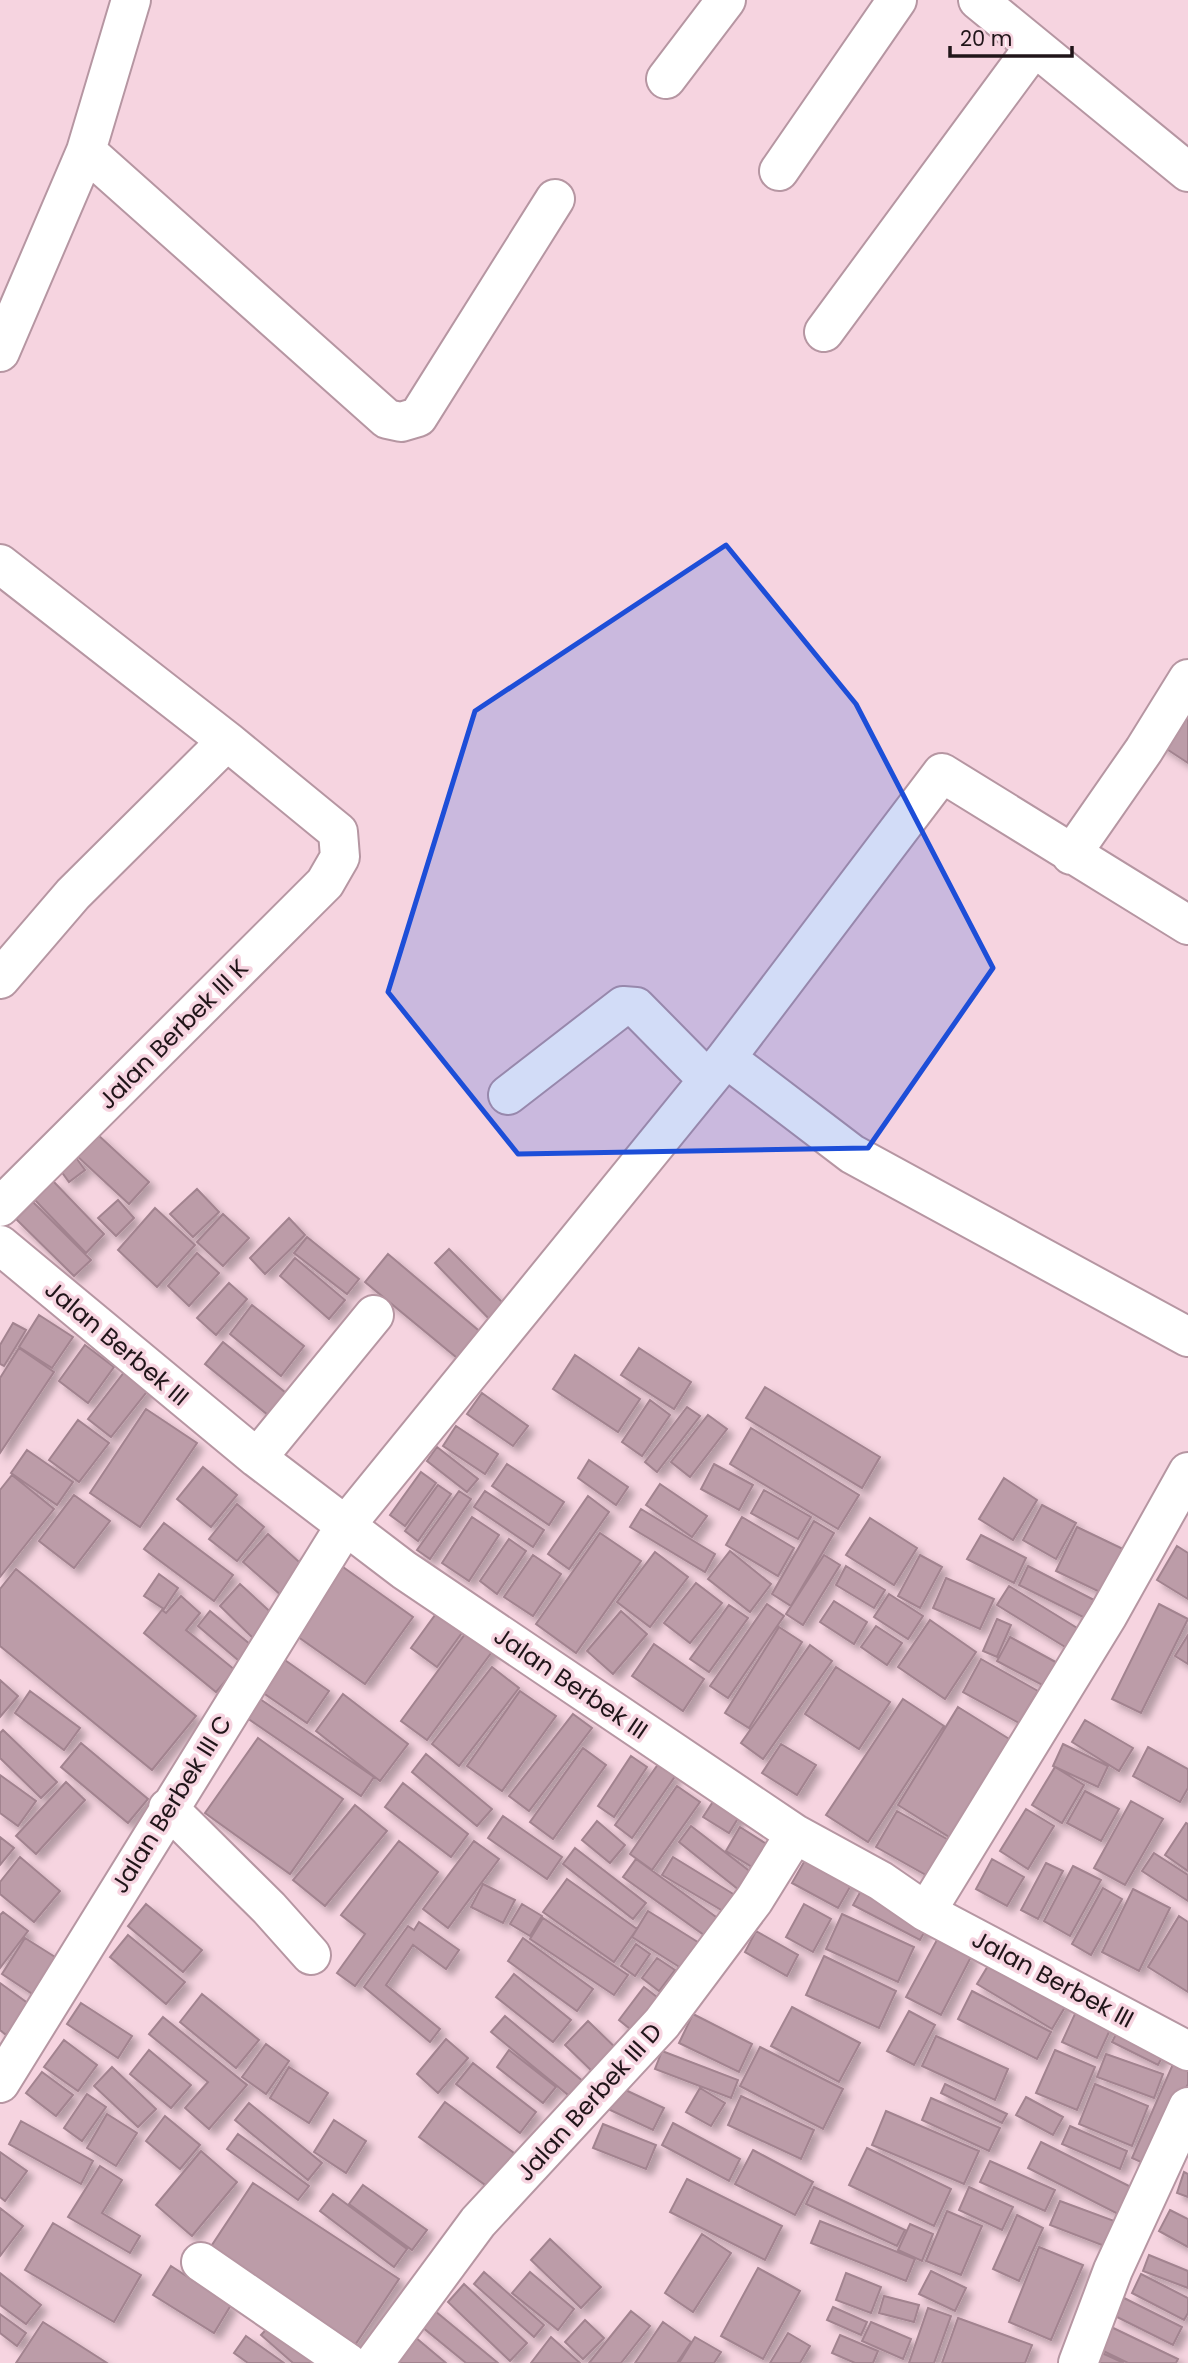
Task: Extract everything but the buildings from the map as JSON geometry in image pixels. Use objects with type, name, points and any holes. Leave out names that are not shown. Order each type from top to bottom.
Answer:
[{"type":"street","points":[[0,352],[86,151],[131,0]]},
{"type":"street","points":[[666,79],[726,0]]},
{"type":"street","points":[[779,170],[897,0]]},
{"type":"street","points":[[978,0],[1188,172]]},
{"type":"street","points":[[824,332],[1034,47]]},
{"type":"street","points":[[86,151],[387,419],[401,422],[418,417],[555,199]]},
{"type":"street","points":[[0,564],[227,741],[73,894],[0,979]]},
{"type":"street","points":[[1188,679],[1071,855],[1188,925]]},
{"type":"street","name":"Jalan Berbek III K","points":[[0,1207],[325,883],[340,857],[338,832],[227,741]]},
{"type":"street","name":"Jalan Berbek III C","points":[[0,2083],[345,1526],[717,1069],[942,773],[1071,855]]},
{"type":"street","points":[[508,1095],[623,1006],[636,1007],[717,1069],[852,1154],[1188,1337]]},
{"type":"street","name":"Jalan Berbek III","points":[[0,1245],[257,1458],[404,1570],[795,1835],[881,1881],[926,1912],[1185,2041]]},
{"type":"street","points":[[257,1458],[374,1315]]},
{"type":"street","points":[[926,1912],[1108,1615],[1188,1472]]},
{"type":"street","points":[[168,1808],[270,1908],[311,1955]]},
{"type":"street","name":"Jalan Berbek III D","points":[[374,2363],[478,2222],[662,2022],[754,1900],[795,1835]]},
{"type":"street","points":[[1078,2363],[1113,2270],[1188,2107]]},
{"type":"street","points":[[201,2262],[348,2363]]},
{"type":"highlighted area","points":[[726,545],[856,704],[993,968],[868,1148],[518,1154],[388,992],[475,711]]}]
